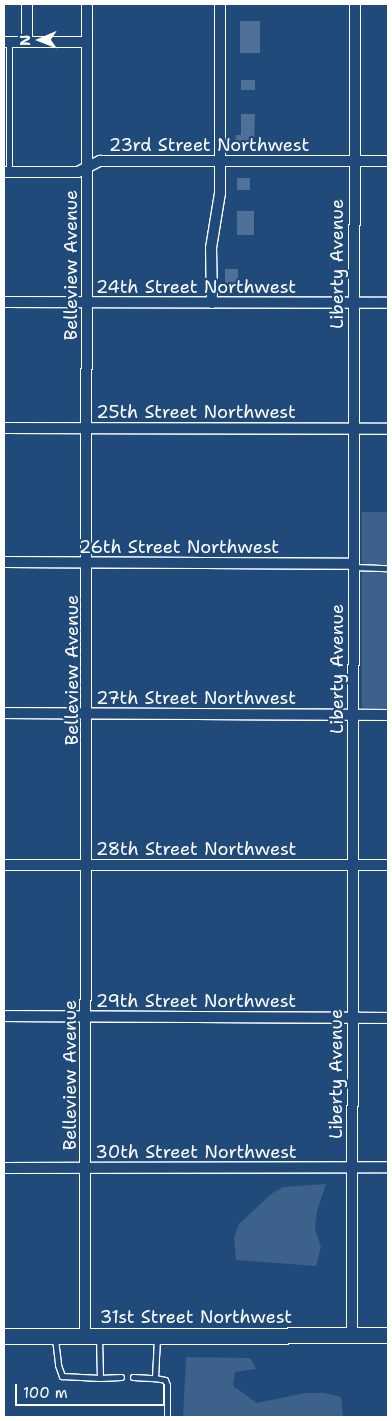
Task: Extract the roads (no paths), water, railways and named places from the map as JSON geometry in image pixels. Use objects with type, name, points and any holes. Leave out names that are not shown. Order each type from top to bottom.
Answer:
[{"type":"main road","name":"31st Street Northwest","points":[[4,1336],[388,1335]]},
{"type":"street","points":[[27,4],[27,42]]},
{"type":"street","name":"Belleview Avenue","points":[[87,4],[88,714],[86,1168],[92,1336]]},
{"type":"street","points":[[212,302],[211,248],[220,193],[220,4]]},
{"type":"street","name":"Liberty Avenue","points":[[352,1335],[355,4]]},
{"type":"street","points":[[6,42],[87,42]]},
{"type":"street","name":"23rd Street Northwest","points":[[7,172],[78,172],[100,161],[388,161]]},
{"type":"street","name":"24th Street Northwest","points":[[4,302],[388,303]]},
{"type":"street","name":"25th Street Northwest","points":[[4,428],[388,429]]},
{"type":"street","name":"26th Street Northwest","points":[[4,562],[353,566]]},
{"type":"street","name":"27th Street Northwest","points":[[4,713],[388,715]]},
{"type":"street","name":"28th Street Northwest","points":[[4,865],[388,865]]},
{"type":"street","name":"29th Street Northwest","points":[[4,1016],[388,1018]]},
{"type":"street","name":"30th Street Northwest","points":[[4,1168],[388,1168]]},
{"type":"lane","points":[[6,42],[7,172]]},
{"type":"lane","points":[[353,566],[388,568]]},
{"type":"lane","points":[[155,1378],[157,1335]]},
{"type":"lane","points":[[55,1336],[59,1373],[70,1378],[120,1377]]},
{"type":"lane","points":[[92,1336],[100,1378]]},
{"type":"lane","points":[[133,1377],[165,1380],[167,1385],[167,1417]]}]
